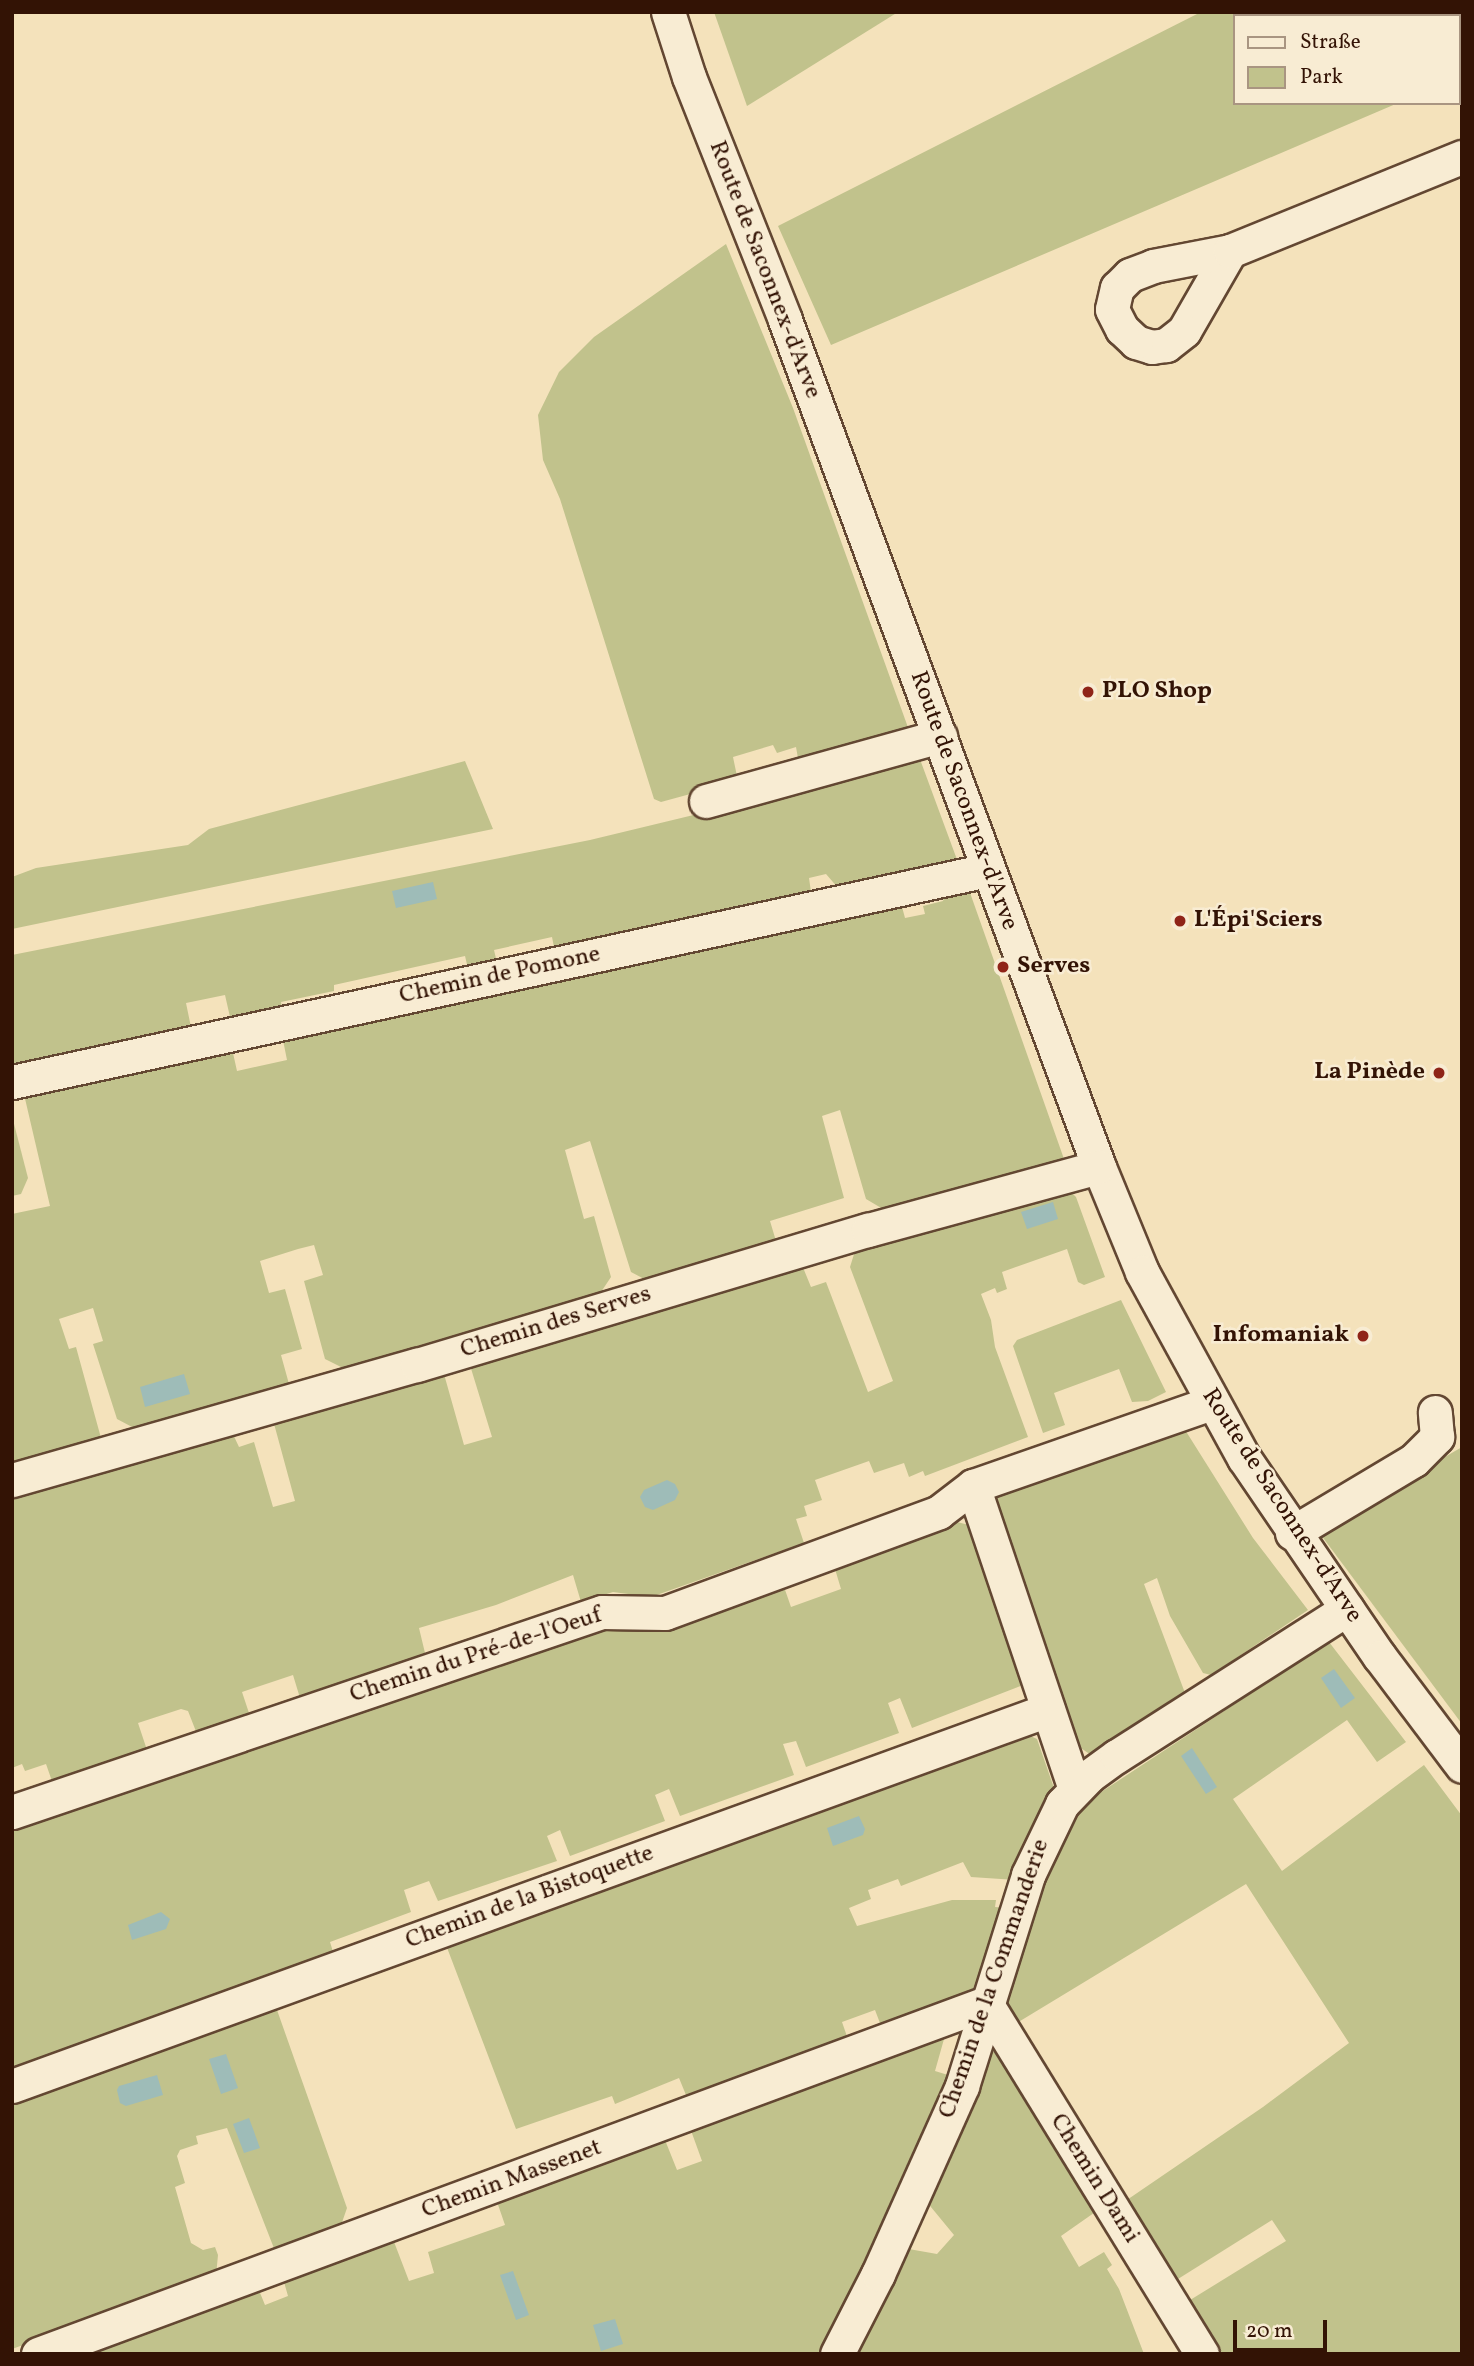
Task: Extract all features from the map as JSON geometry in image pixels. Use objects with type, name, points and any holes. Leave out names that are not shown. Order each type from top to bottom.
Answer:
[{"type":"street","name":"Route de Saconnex-d'Arve","points":[[668,12],[689,77],[785,320],[1099,1167],[1142,1272],[1211,1403],[1292,1533],[1462,1766]]},
{"type":"street","points":[[1230,251],[1462,157]]},
{"type":"street","points":[[706,801],[940,736]]},
{"type":"street","name":"Chemin de Pomone","points":[[12,1082],[988,870]]},
{"type":"street","name":"Chemin des Serves","points":[[12,1480],[417,1365],[855,1234],[1099,1167]]},
{"type":"street","name":"Chemin du Pré-de-l'Oeuf","points":[[12,1812],[602,1612],[666,1613],[939,1512],[973,1486],[1211,1403]]},
{"type":"street","points":[[1292,1533],[1414,1460],[1437,1437],[1435,1412]]},
{"type":"street","points":[[973,1486],[1075,1788]]},
{"type":"street","name":"Chemin de la Commanderie","points":[[837,2354],[878,2274],[962,2086],[986,2003],[1040,1843],[1062,1804],[1075,1788],[1117,1756],[1347,1609]]},
{"type":"street","name":"Chemin de la Bistoquette","points":[[12,2087],[1048,1710]]},
{"type":"street","name":"Chemin Massenet","points":[[38,2354],[986,2003]]},
{"type":"street","name":"Chemin Dami","points":[[986,2003],[1202,2354]]},
{"type":"green space","points":[[714,12],[898,12],[747,106]]},
{"type":"green space","points":[[1201,12],[1462,12],[1460,76],[1460,14],[1232,14],[1232,105],[1393,105],[831,345],[778,226]]},
{"type":"green space","points":[[726,244],[793,408],[910,733],[799,764],[796,747],[777,753],[773,745],[733,757],[738,781],[661,802],[654,799],[560,499],[543,460],[538,415],[559,372],[594,337]]},
{"type":"green space","points":[[906,755],[921,762],[959,865],[839,889],[826,874],[809,878],[811,892],[555,952],[552,937],[494,950],[498,967],[469,973],[465,956],[334,985],[334,991],[281,1002],[282,1008],[235,1020],[230,1017],[225,995],[186,1003],[192,1032],[12,1069],[12,955],[590,840],[735,805]]},
{"type":"green space","points":[[465,761],[493,829],[12,929],[12,877],[36,868],[188,845],[209,829]]},
{"type":"green space","points":[[968,887],[1064,1159],[888,1212],[866,1199],[840,1110],[822,1116],[844,1198],[770,1221],[776,1241],[648,1281],[631,1272],[590,1141],[565,1150],[584,1219],[594,1216],[611,1277],[601,1292],[343,1368],[325,1359],[304,1281],[323,1275],[314,1245],[298,1249],[260,1261],[269,1293],[285,1289],[302,1349],[281,1355],[289,1384],[134,1428],[117,1419],[93,1344],[103,1341],[93,1308],[59,1319],[69,1349],[76,1347],[101,1438],[12,1464],[12,1214],[50,1206],[23,1090],[231,1044],[237,1071],[287,1060],[282,1035],[901,903],[905,918],[925,914],[923,906],[943,901],[945,892]]},
{"type":"green space","points":[[12,1116],[28,1178],[21,1194],[12,1196]]},
{"type":"green space","points":[[1069,1190],[1076,1197],[1105,1277],[1084,1285],[1078,1282],[1067,1249],[1002,1272],[1007,1289],[997,1293],[995,1288],[981,1294],[991,1320],[995,1347],[1028,1437],[925,1476],[923,1471],[909,1477],[904,1463],[874,1473],[869,1461],[815,1480],[822,1500],[804,1506],[807,1516],[796,1519],[804,1543],[651,1597],[613,1592],[581,1602],[573,1575],[496,1605],[419,1628],[425,1653],[300,1698],[293,1675],[242,1692],[250,1716],[197,1734],[188,1711],[181,1709],[138,1723],[147,1750],[53,1784],[46,1764],[25,1771],[22,1764],[12,1768],[12,1494],[231,1430],[239,1447],[254,1442],[273,1507],[295,1501],[273,1420],[442,1367],[464,1445],[492,1437],[469,1362],[802,1265],[811,1287],[826,1282],[868,1392],[893,1381],[850,1267],[855,1251]]},
{"type":"green space","points":[[1121,1300],[1166,1392],[1148,1401],[1132,1402],[1119,1369],[1054,1393],[1065,1425],[1043,1433],[1013,1346],[1017,1340]]},
{"type":"green space","points":[[1182,1425],[1253,1538],[1308,1610],[1211,1675],[1203,1673],[1170,1616],[1157,1578],[1144,1584],[1185,1693],[1091,1755],[1072,1742],[994,1493]]},
{"type":"green space","points":[[1462,1447],[1462,1724],[1318,1531]]},
{"type":"green space","points":[[953,1521],[969,1525],[1023,1685],[912,1728],[900,1698],[888,1703],[899,1733],[806,1767],[796,1741],[783,1744],[794,1775],[680,1816],[669,1789],[655,1795],[665,1821],[570,1856],[560,1830],[547,1836],[557,1861],[438,1901],[429,1881],[404,1890],[411,1912],[330,1942],[334,1955],[12,2073],[12,1828],[617,1624],[783,1584],[791,1607],[841,1589],[835,1569],[839,1562]]},
{"type":"green space","points":[[1329,1642],[1406,1742],[1377,1762],[1347,1720],[1233,1799],[1282,1871],[1424,1765],[1462,1816],[1462,2354],[1213,2354],[1182,2305],[1286,2241],[1272,2220],[1170,2284],[1121,2204],[1263,2107],[1349,2043],[1246,1884],[1012,2026],[1005,2007],[1007,1974],[1064,1828],[1086,1802]]},
{"type":"green space","points":[[1022,1732],[1037,1739],[1054,1788],[1016,1880],[971,1877],[963,1862],[901,1886],[898,1879],[868,1890],[871,1899],[849,1908],[857,1926],[952,1900],[996,1900],[995,1907],[1007,1908],[975,1990],[883,2031],[875,2010],[842,2022],[850,2045],[711,2098],[707,2087],[686,2095],[679,2078],[615,2104],[612,2096],[516,2129],[446,1945],[768,1829]]},
{"type":"green space","points":[[277,2010],[347,2208],[339,2231],[277,2256],[227,2128],[196,2136],[198,2144],[180,2150],[177,2156],[185,2183],[175,2187],[191,2243],[203,2250],[215,2247],[218,2255],[216,2276],[12,2349],[12,2105]]},
{"type":"green space","points":[[946,2032],[935,2071],[948,2075],[951,2083],[823,2354],[62,2354],[256,2283],[265,2305],[288,2296],[282,2275],[391,2234],[409,2281],[434,2273],[428,2252],[505,2225],[495,2196],[663,2135],[677,2170],[702,2161],[689,2125]]},
{"type":"green space","points":[[985,2052],[1003,2052],[1101,2208],[1061,2236],[1079,2267],[1104,2252],[1112,2265],[1107,2269],[1119,2289],[1144,2354],[851,2354],[903,2248],[937,2254],[954,2235],[926,2201]]},
{"type":"water","points":[[433,882],[437,899],[396,908],[392,891]]},
{"type":"water","points":[[1053,1202],[1058,1219],[1027,1229],[1021,1212]]},
{"type":"water","points":[[184,1374],[190,1394],[145,1407],[140,1387]]},
{"type":"water","points":[[667,1480],[675,1484],[679,1492],[675,1500],[653,1510],[645,1507],[640,1497],[644,1490]]},
{"type":"water","points":[[1334,1669],[1355,1698],[1341,1708],[1321,1678]]},
{"type":"water","points":[[1192,1748],[1217,1787],[1206,1794],[1181,1756]]},
{"type":"water","points":[[859,1816],[865,1829],[863,1835],[833,1846],[827,1828]]},
{"type":"water","points":[[161,1912],[170,1919],[166,1929],[132,1940],[128,1925]]},
{"type":"water","points":[[226,2054],[238,2088],[221,2094],[209,2059]]},
{"type":"water","points":[[157,2075],[163,2095],[126,2106],[120,2103],[117,2090],[119,2086]]},
{"type":"water","points":[[249,2118],[260,2148],[244,2153],[233,2124]]},
{"type":"water","points":[[513,2271],[529,2315],[516,2320],[500,2275]]},
{"type":"water","points":[[615,2319],[623,2344],[601,2351],[593,2325]]},
{"type":"place","name":"PLO Shop","points":[[1088,692]]},
{"type":"place","name":"L'Épi'Sciers","points":[[1180,921]]},
{"type":"place","name":"Serves","points":[[1003,967]]},
{"type":"place","name":"La Pinède","points":[[1439,1073]]},
{"type":"place","name":"Infomaniak","points":[[1363,1336]]}]
